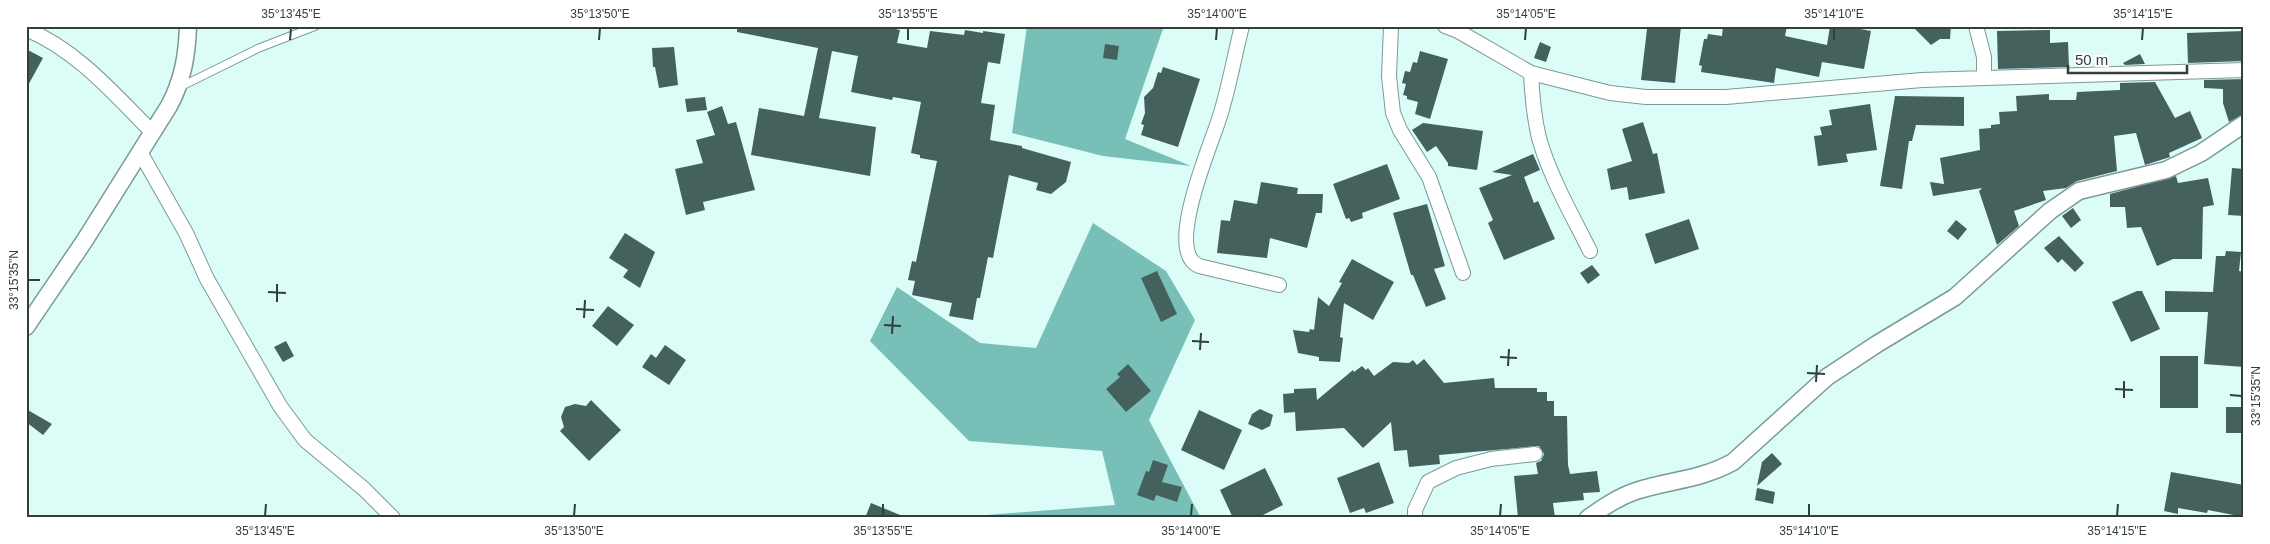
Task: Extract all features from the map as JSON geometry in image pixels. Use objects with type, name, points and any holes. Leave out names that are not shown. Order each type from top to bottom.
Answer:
[{"type":"street","points":[[26,327],[153,132],[179,87],[185,65],[188,26]]},
{"type":"street","points":[[1242,26],[1219,119],[1190,206],[1188,223],[1189,256],[1194,264],[1199,266],[1279,285]]},
{"type":"street","points":[[1391,26],[1388,76],[1393,112],[1400,130],[1429,177],[1463,273]]},
{"type":"street","points":[[1445,26],[1458,31],[1531,73],[1610,93],[1646,97],[1726,97],[1922,80],[2244,70]]},
{"type":"street","points":[[1976,26],[1984,56],[1984,78]]},
{"type":"street","points":[[26,29],[60,48],[103,82],[153,132]]},
{"type":"street","points":[[1531,73],[1535,119],[1540,139],[1560,190],[1590,251]]},
{"type":"street","points":[[1588,518],[1614,500],[1637,491],[1695,478],[1719,470],[1734,462],[1827,377],[1955,297],[2050,211],[2079,191],[2166,170],[2201,153],[2244,124]]},
{"type":"street","points":[[140,152],[186,233],[207,279],[280,406],[305,440],[364,489],[393,518]]},
{"type":"street","points":[[1415,518],[1415,510],[1428,482],[1464,466],[1491,459],[1535,454]]},
{"type":"lane","points":[[179,87],[259,48],[316,26]]},
{"type":"shaded area","points":[[1027,26],[1164,26],[1125,139],[1191,166],[1103,156],[1012,133]]},
{"type":"shaded area","points":[[1093,223],[1166,271],[1195,320],[1149,420],[1201,518],[949,518],[1115,505],[1102,451],[969,441],[870,341],[897,287],[980,343],[1036,348]]},
{"type":"building","points":[[737,26],[881,26],[900,30],[897,43],[927,48],[930,31],[964,35],[965,30],[1005,34],[1000,64],[988,62],[981,103],[995,105],[990,140],[1022,146],[1022,148],[1071,162],[1066,182],[1051,194],[1036,190],[1038,183],[1009,175],[993,258],[988,257],[980,298],[977,298],[973,320],[949,316],[952,303],[912,295],[915,281],[908,280],[912,261],[916,262],[937,161],[920,158],[920,155],[911,153],[921,102],[893,97],[892,100],[851,92],[858,56],[832,51],[819,118],[876,127],[870,176],[751,155],[759,108],[804,116],[818,48],[737,32]]},
{"type":"building","points":[[1650,26],[1681,26],[1675,83],[1641,80],[1647,29],[1650,29]]},
{"type":"building","points":[[1723,26],[1787,26],[1785,36],[1827,45],[1830,26],[1844,26],[1871,31],[1864,69],[1822,62],[1819,77],[1776,68],[1774,83],[1701,72],[1702,66],[1699,65],[1704,39],[1707,39],[1708,34],[1722,36]]},
{"type":"building","points":[[1912,26],[1951,26],[1950,39],[1940,39],[1931,45]]},
{"type":"building","points":[[2050,30],[2050,43],[2068,42],[2069,67],[1998,69],[1997,31]]},
{"type":"building","points":[[2244,31],[2244,61],[2188,63],[2187,33]]},
{"type":"building","points":[[1540,42],[1551,47],[1546,62],[1534,58]]},
{"type":"building","points":[[1105,44],[1119,46],[1117,60],[1103,58]]},
{"type":"building","points":[[674,47],[678,85],[659,88],[655,67],[653,67],[652,48]]},
{"type":"building","points":[[26,49],[43,58],[26,89]]},
{"type":"building","points":[[1420,51],[1448,59],[1430,119],[1415,114],[1418,102],[1407,99],[1407,96],[1403,95],[1406,84],[1402,83],[1405,71],[1410,72],[1413,62],[1417,63]]},
{"type":"building","points":[[2140,54],[2145,64],[2125,65],[2123,63]]},
{"type":"building","points":[[1163,67],[1200,79],[1178,147],[1141,135],[1144,125],[1141,124],[1145,113],[1144,97],[1153,88],[1158,72],[1161,73]]},
{"type":"building","points":[[2244,79],[2244,114],[2229,122],[2223,103],[2223,89],[2204,88],[2204,80]]},
{"type":"building","points":[[2155,82],[2175,118],[2190,111],[2202,138],[2169,153],[2170,157],[2145,165],[2136,133],[2114,136],[2117,171],[2077,181],[2066,188],[2043,191],[2046,200],[2014,211],[2019,226],[1997,245],[1979,191],[1982,188],[1933,196],[1930,182],[1944,184],[1940,158],[1980,150],[1979,129],[1991,128],[1991,125],[2000,124],[1999,112],[2017,111],[2016,96],[2049,94],[2049,100],[2076,100],[2077,92],[2120,90],[2120,83]]},
{"type":"building","points":[[1895,96],[1964,97],[1964,126],[1916,125],[1912,141],[1909,141],[1902,189],[1880,186]]},
{"type":"building","points":[[705,97],[707,110],[687,112],[685,99]]},
{"type":"building","points":[[1870,104],[1877,150],[1846,154],[1848,162],[1818,166],[1814,136],[1822,135],[1820,127],[1832,125],[1829,110]]},
{"type":"building","points":[[722,106],[728,124],[736,122],[755,190],[703,202],[705,210],[686,215],[675,169],[703,163],[696,140],[715,135],[707,112]]},
{"type":"building","points":[[1643,122],[1653,154],[1657,153],[1665,193],[1629,200],[1627,187],[1611,190],[1607,169],[1632,161],[1622,129]]},
{"type":"building","points":[[1423,123],[1483,131],[1477,170],[1448,166],[1448,163],[1436,146],[1427,152],[1412,130]]},
{"type":"building","points":[[1533,154],[1540,170],[1524,177],[1534,203],[1538,201],[1555,239],[1504,260],[1488,223],[1493,220],[1479,188],[1512,175],[1492,172]]},
{"type":"building","points":[[1387,164],[1400,199],[1362,213],[1363,218],[1351,222],[1349,218],[1346,219],[1333,184]]},
{"type":"building","points":[[2232,168],[2244,169],[2244,216],[2228,215]]},
{"type":"building","points":[[2176,176],[2178,183],[2208,178],[2214,205],[2203,207],[2202,259],[2173,259],[2157,266],[2141,227],[2127,228],[2125,207],[2110,207],[2110,194]]},
{"type":"building","points":[[1261,182],[1298,188],[1297,194],[1323,194],[1322,213],[1316,213],[1307,248],[1270,238],[1267,258],[1217,253],[1221,220],[1230,221],[1234,200],[1257,204]]},
{"type":"building","points":[[1427,204],[1445,266],[1434,269],[1446,299],[1426,307],[1413,275],[1411,275],[1393,213]]},
{"type":"building","points":[[2073,208],[2081,220],[2071,228],[2062,216]]},
{"type":"building","points":[[1689,219],[1699,249],[1655,264],[1645,234]]},
{"type":"building","points":[[1956,220],[1967,229],[1958,240],[1947,231]]},
{"type":"building","points":[[625,233],[655,252],[640,288],[623,277],[628,270],[609,258]]},
{"type":"building","points":[[2059,236],[2084,263],[2075,272],[2062,259],[2058,263],[2044,248]]},
{"type":"building","points":[[2226,251],[2241,252],[2239,271],[2244,272],[2244,367],[2204,364],[2208,312],[2165,312],[2165,291],[2213,292],[2216,256],[2225,256]]},
{"type":"building","points":[[1352,259],[1394,282],[1373,320],[1344,303],[1340,337],[1343,338],[1340,362],[1319,361],[1319,357],[1298,353],[1293,330],[1309,332],[1310,329],[1314,330],[1318,297],[1329,306],[1342,283],[1339,282]]},
{"type":"building","points":[[1592,265],[1600,275],[1588,284],[1580,273]]},
{"type":"building","points":[[1157,271],[1177,314],[1161,322],[1141,278]]},
{"type":"building","points":[[2137,291],[2142,291],[2160,329],[2131,342],[2112,302]]},
{"type":"building","points":[[608,306],[634,325],[617,346],[592,326]]},
{"type":"building","points":[[286,341],[294,356],[283,362],[274,347]]},
{"type":"building","points":[[665,345],[686,360],[669,385],[642,367],[651,354],[656,358]]},
{"type":"building","points":[[2160,356],[2198,356],[2198,408],[2160,408]]},
{"type":"building","points":[[1424,359],[1444,383],[1494,378],[1495,388],[1537,388],[1537,392],[1547,392],[1547,401],[1554,401],[1554,416],[1567,416],[1568,465],[1570,474],[1597,471],[1600,492],[1583,493],[1584,500],[1553,503],[1555,518],[1518,518],[1514,476],[1538,474],[1536,463],[1541,461],[1544,454],[1539,446],[1439,455],[1440,464],[1409,467],[1407,450],[1394,451],[1391,422],[1363,448],[1344,428],[1296,431],[1295,412],[1284,413],[1283,394],[1294,393],[1294,389],[1316,388],[1317,400],[1353,370],[1354,372],[1362,366],[1366,370],[1368,368],[1374,376],[1393,362],[1409,363],[1413,360],[1417,365]]},
{"type":"building","points":[[1128,364],[1151,391],[1126,412],[1106,389],[1120,377],[1117,374]]},
{"type":"building","points":[[591,400],[621,430],[589,461],[560,431],[564,427],[561,417],[565,407],[575,404],[586,406]]},
{"type":"building","points":[[2226,407],[2244,407],[2244,433],[2226,433]]},
{"type":"building","points":[[26,409],[52,424],[43,435],[26,422]]},
{"type":"building","points":[[1260,409],[1273,415],[1270,426],[1262,430],[1248,424],[1252,414]]},
{"type":"building","points":[[1199,410],[1242,430],[1224,470],[1181,450]]},
{"type":"building","points":[[1772,453],[1782,464],[1757,486],[1762,462]]},
{"type":"building","points":[[1153,460],[1168,465],[1162,482],[1182,487],[1177,502],[1156,495],[1154,501],[1137,495],[1146,471],[1149,472]]},
{"type":"building","points":[[1379,462],[1394,503],[1366,513],[1364,508],[1350,513],[1337,478]]},
{"type":"building","points":[[1265,468],[1283,505],[1257,518],[1233,518],[1220,490]]},
{"type":"building","points":[[2171,472],[2244,485],[2244,517],[2208,510],[2207,513],[2178,508],[2178,514],[2164,511]]},
{"type":"building","points":[[1757,488],[1775,492],[1773,504],[1755,500]]},
{"type":"building","points":[[871,503],[905,517],[905,518],[865,518]]}]
